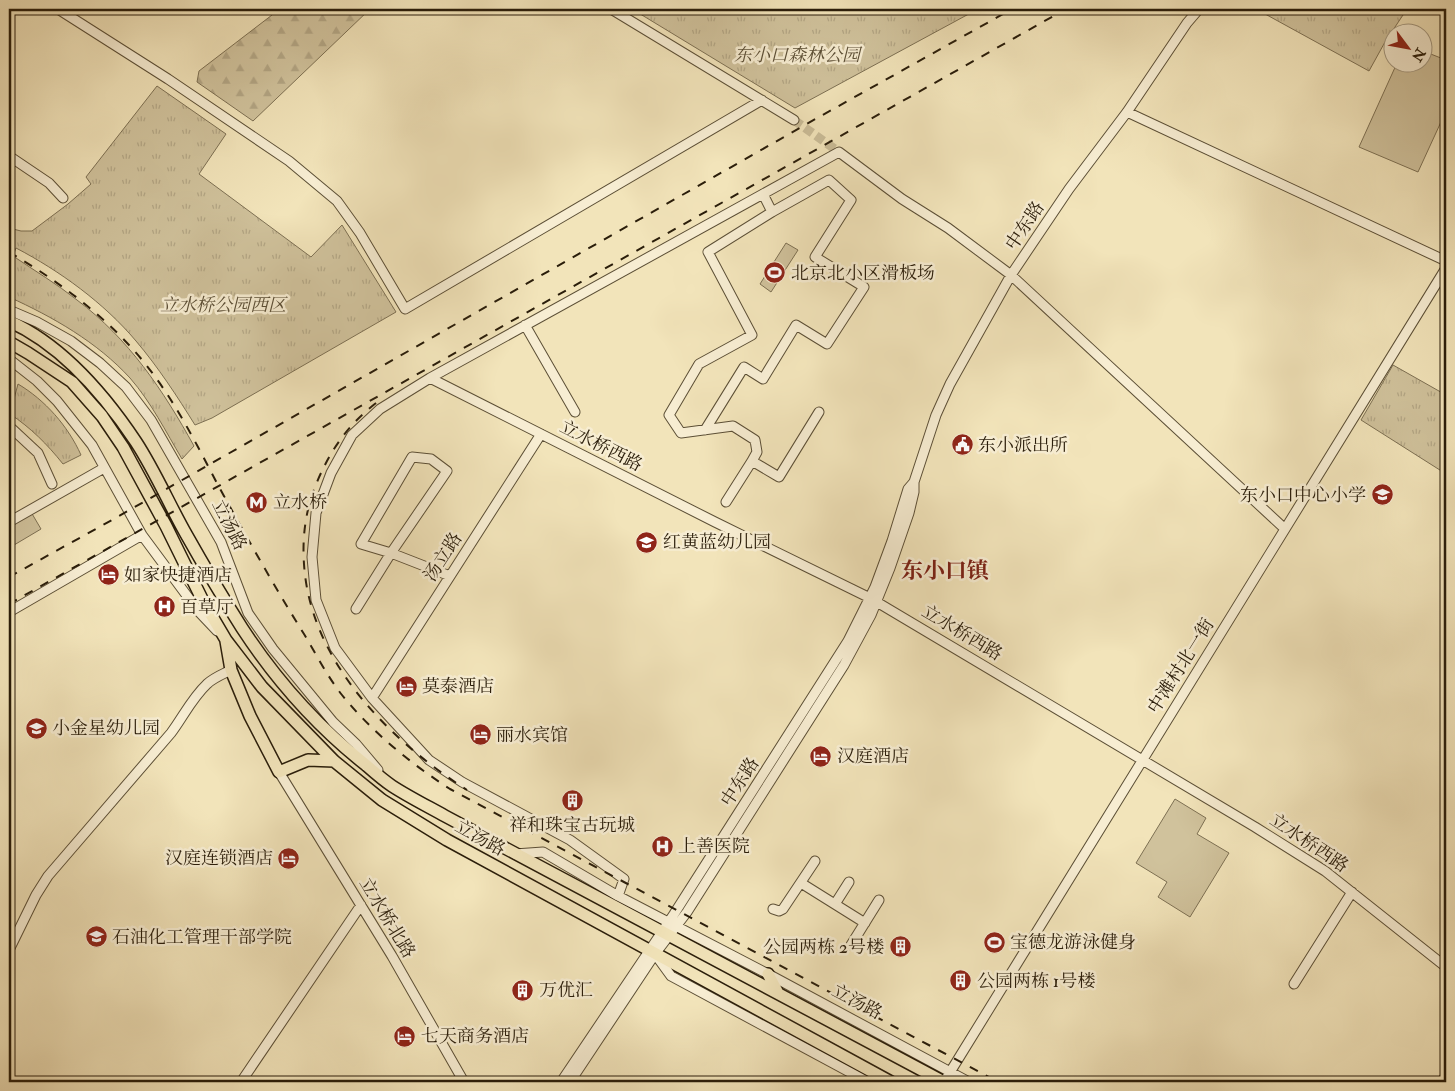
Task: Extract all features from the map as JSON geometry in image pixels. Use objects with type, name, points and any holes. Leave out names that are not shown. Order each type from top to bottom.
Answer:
[{"type":"main road","points":[[9,317],[25,328]]},
{"type":"main road","name":"立汤路","points":[[9,321],[25,328],[57,352],[84,376],[98,392],[136,443],[242,628],[294,696],[343,747],[391,786],[513,854],[944,1082]]},
{"type":"main road","name":"立汤路","points":[[9,342],[72,382],[102,416],[123,447],[166,526],[203,601],[226,640],[262,687],[334,761],[382,800],[426,827],[891,1082]]},
{"type":"main road","points":[[226,640],[230,670],[250,716],[279,772],[308,760],[334,761]]},
{"type":"main road","points":[[768,974],[778,993]]},
{"type":"street","points":[[58,9],[168,79],[289,161],[337,201],[374,255],[405,309],[762,100]]},
{"type":"street","points":[[611,9],[794,120]]},
{"type":"street","name":"中东路","points":[[561,1082],[652,952],[666,935],[873,600],[908,489],[914,482],[936,415],[950,384],[1012,274],[1069,189],[1127,112],[1198,9]]},
{"type":"street","points":[[1127,112],[1446,261]]},
{"type":"street","points":[[618,896],[624,879],[570,840],[462,782],[429,760],[372,698],[335,648],[316,600],[312,557],[316,513],[331,473],[352,435],[380,410],[430,378],[839,152],[902,199],[948,228],[1012,274],[1285,529]]},
{"type":"street","points":[[9,156],[49,183],[63,198]]},
{"type":"street","points":[[705,430],[744,368],[763,379],[796,325],[827,344],[864,287],[816,257],[851,200],[829,180],[772,212],[708,252],[752,335],[699,364],[668,415],[681,433],[705,430],[733,426],[755,440],[757,452],[726,502]]},
{"type":"street","points":[[763,194],[772,212]]},
{"type":"street","name":"中滩村北一街","points":[[944,1082],[1446,268]]},
{"type":"street","name":"立汤路","points":[[9,310],[38,322],[71,341],[100,363],[126,387],[151,420],[221,542],[248,612],[273,649],[333,722],[356,744],[391,786]]},
{"type":"street","points":[[525,325],[575,412]]},
{"type":"street","name":"立汤路","points":[[9,360],[37,381],[57,401],[92,445],[142,535],[198,612],[226,640]]},
{"type":"street","name":"立水桥西路","points":[[430,378],[873,600],[1142,759],[1325,871],[1446,968]]},
{"type":"street","points":[[752,460],[779,477],[819,412]]},
{"type":"street","points":[[9,426],[38,453],[52,484]]},
{"type":"street","name":"汤立路","points":[[372,698],[541,434]]},
{"type":"street","points":[[356,609],[391,553],[447,471],[431,459],[412,457],[361,544],[391,553],[450,576]]},
{"type":"street","points":[[9,522],[104,468]]},
{"type":"street","points":[[9,612],[142,535]]},
{"type":"street","points":[[9,950],[36,895],[48,876],[171,733],[184,716],[196,695],[208,683],[230,670]]},
{"type":"street","name":"立水桥北路","points":[[279,772],[361,905],[464,1082]]},
{"type":"street","name":"立汤路","points":[[513,854],[542,852],[618,896],[969,1082]]},
{"type":"street","points":[[773,908],[779,911],[784,910],[815,861]]},
{"type":"street","points":[[835,904],[849,882]]},
{"type":"street","points":[[801,883],[865,923]]},
{"type":"street","points":[[1294,984],[1352,892]]},
{"type":"street","points":[[851,945],[880,900]]},
{"type":"street","points":[[241,1082],[361,905]]},
{"type":"street","name":"中东路","points":[[570,1082],[652,952]]},
{"type":"street","name":"立汤路","points":[[652,952],[671,976],[868,1082]]},
{"type":"street","points":[[1442,1082],[1446,1075]]},
{"type":"green space","points":[[277,9],[370,9],[253,121],[197,82],[199,71],[272,15]]},
{"type":"green space","name":"东小口森林公园","points":[[632,9],[978,9],[795,108]]},
{"type":"green space","points":[[1256,9],[1407,9],[1398,22],[1382,22],[1382,47],[1369,71]]},
{"type":"green space","points":[[1432,55],[1446,60],[1446,111],[1418,172],[1359,147],[1393,72],[1432,72]]},
{"type":"green space","name":"立水桥公园西区","points":[[157,86],[226,134],[199,174],[311,257],[342,225],[396,312],[212,418],[195,425],[160,371],[110,314],[65,278],[16,248],[13,256],[62,288],[96,315],[129,349],[157,385],[194,446],[182,459],[145,397],[117,365],[74,332],[42,313],[9,297],[9,228],[32,231],[91,184],[86,177]]},
{"type":"green space","name":"北京北小区滑板场","points":[[786,243],[798,250],[771,292],[760,284]]},
{"type":"green space","points":[[1393,365],[1446,395],[1446,467],[1443,472],[1361,420]]},
{"type":"green space","points":[[18,384],[28,390],[55,415],[76,444],[81,455],[63,464],[38,437],[10,414]]},
{"type":"green space","points":[[31,512],[41,529],[9,548],[9,525]]},
{"type":"green space","points":[[1175,799],[1206,818],[1197,834],[1229,853],[1190,917],[1158,897],[1167,882],[1136,863]]},
{"type":"tunnel","points":[[794,120],[839,152]]},
{"type":"railway","points":[[9,577],[1012,9]]},
{"type":"railway","points":[[9,604],[1066,9]]},
{"type":"railway","points":[[9,252],[80,300],[113,329],[143,361],[165,391],[184,422],[260,561],[331,680],[366,722],[392,746],[420,769],[450,789],[998,1082]]},
{"type":"railway","points":[[376,403],[341,438],[322,470],[313,492],[306,522],[304,543],[304,564],[310,600],[321,633],[338,665],[358,695],[409,747],[467,790]]},
{"type":"place","name":"北京北小区滑板场","points":[[775,273]]},
{"type":"place","name":"东小派出所","points":[[962,445]]},
{"type":"place","name":"东小口中心小学","points":[[1382,495]]},
{"type":"place","name":"立水桥","points":[[257,502]]},
{"type":"place","name":"红黄蓝幼儿园","points":[[647,542]]},
{"type":"place","name":"如家快捷酒店","points":[[108,575]]},
{"type":"place","name":"百草厅","points":[[164,607]]},
{"type":"place","name":"莫泰酒店","points":[[406,686]]},
{"type":"place","name":"小金星幼儿园","points":[[36,728]]},
{"type":"place","name":"丽水宾馆","points":[[480,735]]},
{"type":"place","name":"汉庭酒店","points":[[821,756]]},
{"type":"place","name":"祥和珠宝古玩城","points":[[572,800]]},
{"type":"place","name":"上善医院","points":[[662,846]]},
{"type":"place","name":"汉庭连锁酒店","points":[[289,858]]},
{"type":"place","name":"石油化工管理干部学院","points":[[96,937]]},
{"type":"place","name":"宝德龙游泳健身","points":[[994,942]]},
{"type":"place","name":"公园两栋 2号楼","points":[[900,947]]},
{"type":"place","name":"公园两栋 1号楼","points":[[961,981]]},
{"type":"place","name":"万优汇","points":[[523,990]]},
{"type":"place","name":"七天商务酒店","points":[[405,1036]]},
{"type":"district","name":"东小口镇","points":[[945,571]]}]
